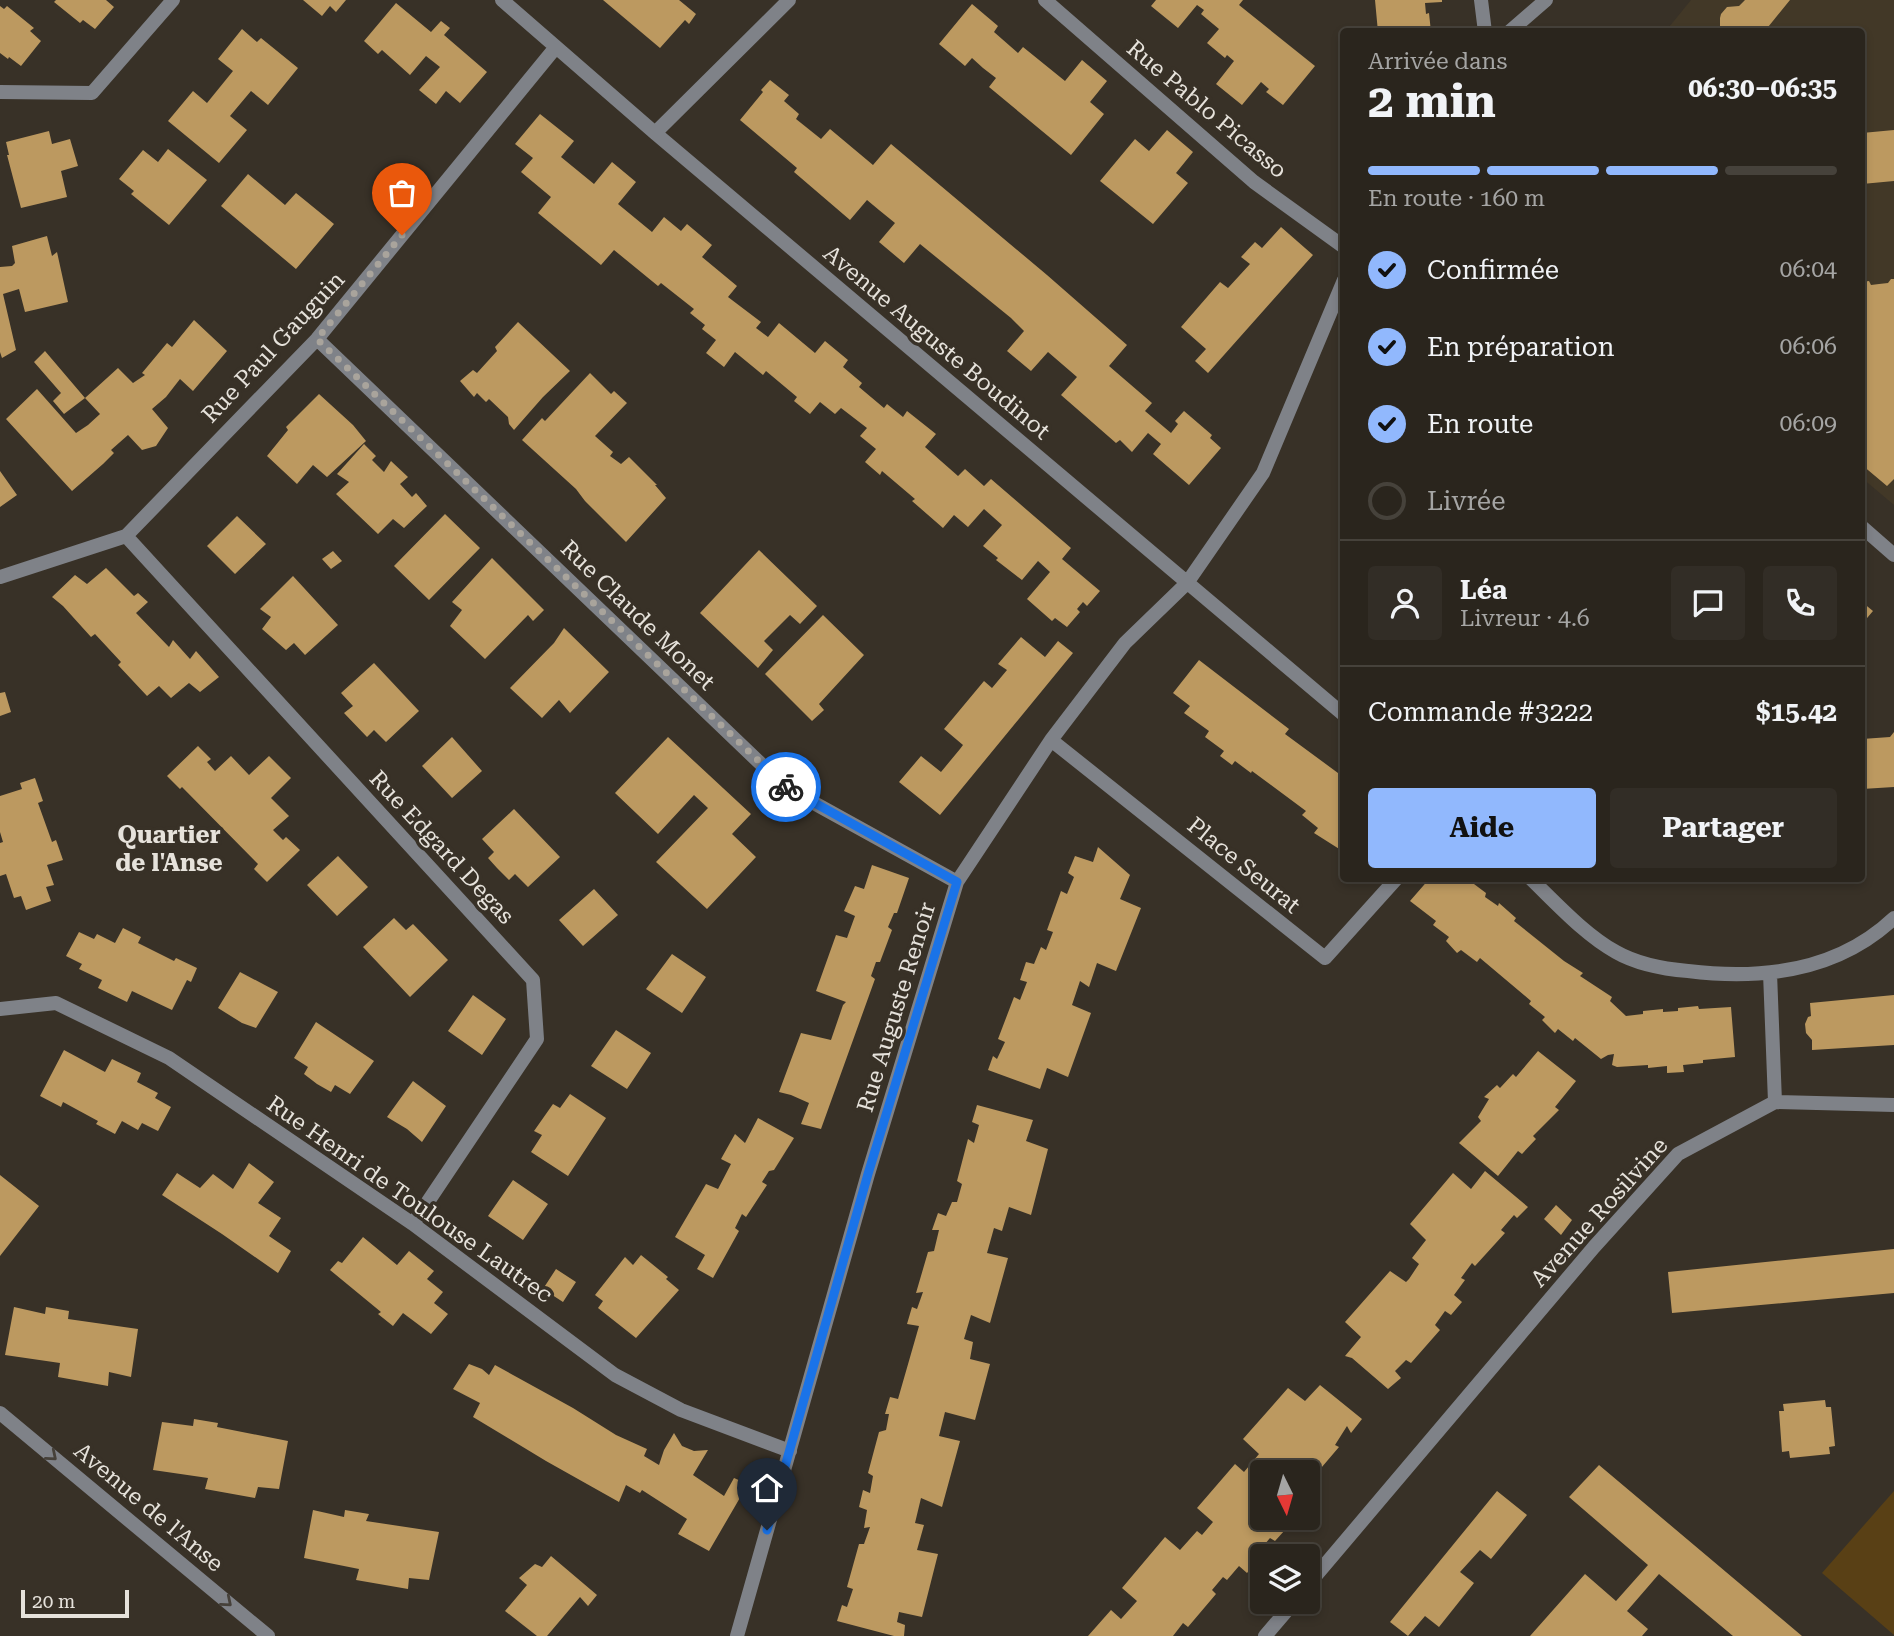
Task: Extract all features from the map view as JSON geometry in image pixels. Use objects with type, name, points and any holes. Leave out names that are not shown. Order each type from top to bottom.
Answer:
[{"type":"street","points":[[0,92],[92,93],[173,0]]},
{"type":"street","name":"Avenue Auguste Boudinot","points":[[502,0],[655,133],[1340,712]]},
{"type":"street","points":[[655,133],[789,0]]},
{"type":"street","name":"Rue Pablo Picasso","points":[[1045,0],[1254,182],[1340,244]]},
{"type":"street","points":[[1481,0],[1484,28]]},
{"type":"street","points":[[1514,28],[1546,0]]},
{"type":"street","name":"Rue Paul Gauguin","points":[[0,577],[126,536],[317,339],[556,47]]},
{"type":"street","name":"Rue Auguste Renoir","points":[[737,1636],[868,1174],[957,882],[1051,740],[1125,643],[1187,583],[1263,472],[1340,289]]},
{"type":"street","name":"Rue Claude Monet","points":[[317,339],[785,787],[957,882]]},
{"type":"street","points":[[1865,530],[1894,555]]},
{"type":"street","name":"Rue Edgard Degas","points":[[126,536],[533,980],[537,1039],[412,1224]]},
{"type":"street","name":"Place Seurat","points":[[1051,740],[1325,958],[1393,882]]},
{"type":"street","points":[[1534,882],[1599,941],[1616,952],[1668,969],[1713,974],[1770,974],[1794,970],[1862,943],[1894,918]]},
{"type":"street","points":[[1770,974],[1776,1101],[1894,1105]]},
{"type":"street","name":"Rue Henri de Toulouse Lautrec","points":[[0,1009],[56,1003],[169,1058],[412,1224],[615,1375],[681,1410],[790,1451]]},
{"type":"street","name":"Avenue Rosilvine","points":[[1320,1571],[1594,1247],[1678,1154],[1776,1101]]},
{"type":"street","name":"Avenue de l'Anse","points":[[0,1413],[268,1636]]},
{"type":"street","points":[[1265,1636],[1283,1614]]},
{"type":"shaded area","points":[[1691,0],[1894,0],[1894,505],[1865,481],[1865,28],[1668,28]]},
{"type":"shaded area","points":[[1894,1491],[1894,1635],[1822,1573]]},
{"type":"building","points":[[106,0],[114,7],[95,29],[83,20],[80,23],[54,2]]},
{"type":"building","points":[[303,0],[346,0],[336,12],[330,6],[322,16]]},
{"type":"building","points":[[603,0],[679,0],[696,14],[689,24],[685,20],[660,48]]},
{"type":"building","points":[[1156,0],[1243,0],[1239,5],[1315,66],[1283,105],[1266,92],[1269,89],[1261,82],[1242,105],[1216,84],[1234,61],[1227,55],[1225,58],[1207,43],[1219,29],[1201,14],[1204,10],[1197,5],[1178,28],[1151,6]]},
{"type":"building","points":[[1375,0],[1442,0],[1425,3],[1431,28],[1378,28]]},
{"type":"building","points":[[1745,0],[1790,0],[1767,28],[1720,28],[1721,14],[1727,7],[1739,6]]},
{"type":"building","points":[[396,3],[431,32],[441,21],[450,28],[444,35],[487,72],[460,103],[446,91],[436,104],[419,90],[440,67],[426,56],[410,75],[382,50],[378,54],[364,41]]},
{"type":"building","points":[[972,4],[998,26],[994,32],[1018,53],[1023,47],[1065,81],[1082,60],[1107,81],[1090,102],[1104,114],[1071,155],[989,87],[996,78],[972,58],[965,66],[939,44]]},
{"type":"building","points":[[0,6],[4,9],[7,6],[34,28],[30,31],[41,41],[21,66],[0,53]]},
{"type":"building","points":[[242,29],[257,42],[261,38],[298,68],[268,105],[251,91],[230,116],[247,130],[219,163],[168,121],[193,91],[207,103],[233,71],[218,59]]},
{"type":"building","points":[[770,80],[789,95],[784,101],[799,114],[796,119],[821,139],[830,129],[873,165],[891,144],[1127,345],[1109,366],[1152,403],[1145,411],[1171,433],[1178,424],[1175,421],[1184,411],[1212,435],[1210,438],[1221,448],[1189,485],[1153,454],[1161,444],[1148,433],[1132,452],[1120,440],[1116,443],[1061,395],[1077,377],[1048,352],[1031,371],[1007,351],[1024,331],[920,244],[904,263],[879,242],[895,223],[867,200],[850,220],[794,172],[797,168],[740,120]]},
{"type":"building","points":[[540,114],[574,141],[561,157],[594,184],[612,162],[636,182],[618,204],[652,232],[664,217],[681,231],[687,224],[712,245],[702,257],[737,286],[728,297],[761,322],[756,328],[768,337],[779,323],[815,353],[825,341],[848,360],[843,367],[862,383],[859,387],[884,408],[887,404],[903,417],[907,411],[936,434],[925,447],[958,476],[965,469],[984,486],[991,479],[1071,548],[1062,559],[1100,591],[1087,606],[1083,602],[1077,609],[1080,612],[1067,627],[1055,618],[1052,621],[1027,599],[1050,572],[1038,561],[1022,580],[996,560],[998,558],[983,546],[1002,525],[984,509],[968,527],[954,515],[943,528],[882,471],[880,475],[865,462],[876,449],[860,436],[867,428],[841,408],[835,414],[820,402],[810,414],[794,401],[797,397],[766,371],[763,375],[735,352],[724,367],[706,353],[716,340],[702,329],[705,325],[690,313],[694,309],[661,283],[658,286],[614,250],[601,265],[538,213],[551,197],[521,172],[533,158],[515,144]]},
{"type":"building","points":[[1167,130],[1193,152],[1176,173],[1188,183],[1153,224],[1100,181],[1135,139],[1149,151]]},
{"type":"building","points":[[1894,130],[1894,181],[1865,184],[1865,133]]},
{"type":"building","points":[[49,131],[52,144],[70,139],[78,166],[61,171],[67,197],[21,208],[6,142]]},
{"type":"building","points":[[168,149],[207,180],[169,225],[131,194],[134,191],[119,179],[143,150],[158,162]]},
{"type":"building","points":[[248,174],[285,205],[296,193],[334,224],[296,269],[221,206]]},
{"type":"building","points":[[1281,227],[1313,255],[1208,373],[1195,361],[1206,349],[1181,327],[1220,282],[1228,288],[1250,264],[1241,257],[1255,242],[1262,248]]},
{"type":"building","points":[[47,236],[52,256],[57,252],[68,302],[25,312],[19,289],[3,294],[16,350],[2,358],[0,267],[12,266],[15,263],[12,246]]},
{"type":"building","points":[[1894,279],[1894,479],[1887,486],[1865,468],[1865,282],[1869,281],[1871,285],[1888,283]]},
{"type":"building","points":[[194,320],[227,351],[193,391],[180,379],[152,409],[168,428],[156,446],[142,450],[128,435],[111,450],[114,453],[103,464],[72,491],[6,419],[37,389],[76,433],[100,414],[85,398],[118,368],[133,383],[145,375],[142,373],[167,343],[172,347]]},
{"type":"building","points":[[518,322],[570,371],[514,430],[508,417],[489,399],[486,402],[477,393],[474,397],[460,381],[473,370],[477,373],[497,351],[495,347]]},
{"type":"building","points":[[45,351],[85,398],[64,414],[53,401],[61,393],[34,362]]},
{"type":"building","points":[[590,373],[611,394],[614,391],[627,403],[595,436],[613,452],[610,456],[621,464],[629,457],[666,498],[626,542],[576,489],[522,440],[542,418],[545,421]]},
{"type":"building","points":[[319,394],[353,425],[366,441],[327,477],[313,465],[297,484],[267,456],[288,430],[286,427]]},
{"type":"building","points":[[364,444],[376,456],[372,460],[384,472],[391,461],[408,477],[400,484],[412,497],[416,493],[427,506],[404,528],[393,519],[378,534],[336,494],[349,482],[337,474]]},
{"type":"building","points":[[0,471],[17,495],[0,507]]},
{"type":"building","points":[[445,514],[480,548],[429,600],[394,566]]},
{"type":"building","points":[[237,516],[266,544],[235,574],[207,546]]},
{"type":"building","points":[[759,550],[817,606],[800,624],[790,615],[764,641],[773,650],[758,668],[700,613]]},
{"type":"building","points":[[333,551],[342,561],[331,569],[322,559]]},
{"type":"building","points":[[492,558],[544,610],[533,621],[528,615],[485,659],[450,626],[462,610],[452,602]]},
{"type":"building","points":[[106,568],[134,596],[138,593],[148,602],[136,613],[169,647],[173,640],[190,659],[196,651],[219,677],[200,692],[189,683],[171,698],[159,686],[147,696],[118,665],[121,662],[95,634],[91,637],[52,597],[75,575],[87,584]]},
{"type":"building","points":[[293,576],[338,625],[305,655],[294,643],[286,650],[262,629],[271,617],[260,609]]},
{"type":"building","points":[[1865,604],[1873,611],[1865,620]]},
{"type":"building","points":[[823,615],[864,655],[819,704],[824,710],[812,721],[765,674]]},
{"type":"building","points":[[564,628],[609,672],[570,713],[559,700],[542,718],[510,688],[554,643]]},
{"type":"building","points":[[1021,637],[1045,657],[1058,641],[1073,653],[940,815],[899,782],[921,756],[941,772],[963,745],[944,729],[984,681],[992,688],[1007,670],[998,664]]},
{"type":"building","points":[[1199,660],[1289,729],[1285,734],[1340,773],[1340,849],[1314,833],[1318,828],[1302,815],[1306,811],[1252,771],[1251,773],[1235,761],[1232,765],[1220,756],[1224,751],[1205,737],[1209,731],[1184,713],[1190,706],[1173,693]]},
{"type":"building","points":[[374,663],[419,711],[386,742],[374,730],[367,737],[344,713],[353,706],[341,693]]},
{"type":"building","points":[[5,692],[11,712],[0,716],[0,693]]},
{"type":"building","points":[[1894,732],[1894,787],[1865,789],[1865,739],[1890,737]]},
{"type":"building","points":[[452,737],[482,771],[452,798],[422,766]]},
{"type":"building","points":[[668,737],[751,814],[732,834],[756,857],[707,909],[656,862],[708,808],[694,795],[658,834],[615,793]]},
{"type":"building","points":[[198,746],[211,759],[207,762],[215,771],[231,756],[249,775],[269,756],[291,778],[271,798],[289,816],[273,830],[283,840],[286,837],[300,850],[267,882],[254,869],[258,864],[182,787],[180,789],[167,776]]},
{"type":"building","points":[[35,778],[43,801],[38,803],[52,842],[56,840],[63,860],[47,865],[54,885],[46,887],[51,901],[26,910],[21,896],[14,898],[6,874],[0,876],[0,843],[3,842],[0,832],[0,796],[22,789],[20,783]]},
{"type":"building","points":[[514,809],[560,857],[528,887],[515,874],[509,880],[497,868],[488,858],[494,852],[482,839]]},
{"type":"building","points":[[1098,847],[1130,875],[1120,899],[1141,908],[1116,971],[1097,963],[1089,987],[1080,981],[1072,1005],[1091,1013],[1068,1077],[1047,1068],[1040,1089],[988,1070],[993,1056],[997,1059],[1005,1042],[998,1039],[1014,997],[1020,1000],[1027,982],[1020,980],[1026,962],[1034,964],[1041,947],[1046,950],[1053,932],[1047,930],[1061,891],[1067,894],[1074,877],[1068,873],[1075,856],[1093,862]]},
{"type":"building","points":[[338,856],[368,887],[337,916],[307,885]]},
{"type":"building","points":[[872,865],[909,878],[897,913],[894,913],[888,927],[892,930],[880,962],[876,962],[871,976],[875,979],[821,1129],[801,1124],[809,1103],[779,1092],[801,1033],[831,1040],[846,1002],[816,991],[836,935],[847,938],[855,916],[844,911],[855,886],[864,889]]},
{"type":"building","points":[[1427,882],[1471,882],[1486,893],[1485,897],[1498,906],[1499,903],[1516,918],[1514,921],[1583,973],[1580,976],[1612,997],[1610,1001],[1626,1016],[1643,1014],[1643,1011],[1678,1011],[1678,1008],[1698,1006],[1699,1009],[1731,1007],[1735,1057],[1683,1065],[1684,1072],[1667,1073],[1667,1066],[1648,1068],[1648,1065],[1612,1065],[1614,1054],[1601,1059],[1575,1038],[1573,1041],[1558,1029],[1555,1033],[1542,1020],[1545,1017],[1529,1004],[1531,1001],[1480,958],[1477,962],[1461,950],[1457,953],[1446,941],[1449,937],[1433,925],[1436,921],[1410,901]]},
{"type":"building","points":[[594,889],[618,915],[583,946],[559,920]]},
{"type":"building","points":[[394,918],[406,930],[413,924],[448,960],[410,997],[363,947]]},
{"type":"building","points":[[123,928],[141,937],[138,943],[174,961],[176,958],[197,968],[191,982],[187,980],[172,1010],[132,991],[127,1002],[98,988],[102,980],[79,969],[82,964],[66,956],[79,932],[94,939],[97,934],[115,943]]},
{"type":"building","points":[[672,954],[706,977],[682,1013],[646,989]]},
{"type":"building","points":[[240,972],[278,992],[256,1028],[218,1008]]},
{"type":"building","points":[[473,995],[506,1019],[482,1055],[448,1031]]},
{"type":"building","points":[[1894,995],[1894,1045],[1812,1050],[1812,1040],[1806,1033],[1805,1024],[1811,1016],[1810,1003]]},
{"type":"building","points":[[316,1022],[374,1061],[350,1094],[335,1085],[331,1092],[317,1084],[304,1074],[308,1067],[294,1058]]},
{"type":"building","points":[[616,1030],[651,1053],[627,1089],[591,1066]]},
{"type":"building","points":[[64,1050],[105,1072],[112,1059],[141,1073],[137,1082],[158,1093],[155,1098],[171,1107],[158,1131],[142,1123],[138,1130],[122,1121],[115,1134],[96,1124],[98,1121],[63,1102],[61,1107],[40,1096]]},
{"type":"building","points":[[1538,1051],[1576,1081],[1555,1107],[1559,1110],[1533,1136],[1536,1139],[1522,1154],[1518,1151],[1498,1176],[1459,1143],[1481,1121],[1478,1117],[1489,1099],[1484,1097],[1497,1085],[1500,1088],[1513,1074],[1516,1077]]},
{"type":"building","points":[[413,1081],[446,1106],[422,1142],[387,1117]]},
{"type":"building","points":[[570,1094],[606,1118],[568,1176],[531,1152],[542,1135],[534,1131],[553,1104],[560,1108]]},
{"type":"building","points":[[977,1105],[1033,1120],[1026,1141],[1048,1149],[1031,1215],[1009,1207],[1002,1231],[994,1228],[987,1253],[1008,1258],[990,1323],[971,1315],[964,1339],[973,1342],[970,1359],[990,1364],[975,1420],[945,1412],[939,1436],[960,1441],[942,1507],[921,1498],[915,1523],[924,1525],[917,1550],[938,1554],[922,1617],[899,1612],[897,1622],[905,1625],[904,1636],[894,1636],[837,1621],[842,1605],[847,1607],[853,1589],[847,1587],[859,1544],[864,1544],[870,1527],[864,1528],[867,1510],[859,1507],[863,1490],[870,1493],[873,1476],[868,1473],[879,1432],[886,1430],[889,1414],[885,1414],[890,1397],[898,1399],[919,1326],[907,1324],[912,1307],[917,1309],[923,1292],[916,1293],[928,1252],[934,1251],[939,1230],[932,1230],[938,1213],[946,1216],[952,1202],[957,1202],[962,1184],[957,1181],[968,1139],[974,1143],[979,1125],[972,1122]]},
{"type":"building","points":[[758,1118],[794,1138],[774,1170],[769,1171],[762,1182],[767,1185],[746,1217],[742,1214],[735,1228],[739,1231],[713,1278],[697,1269],[705,1255],[675,1237],[706,1184],[718,1189],[731,1164],[721,1159],[735,1134],[745,1143]]},
{"type":"building","points":[[249,1163],[274,1182],[258,1203],[281,1218],[269,1236],[291,1251],[278,1273],[162,1195],[177,1173],[200,1188],[213,1174],[233,1189]]},
{"type":"building","points":[[1485,1171],[1528,1207],[1517,1218],[1514,1215],[1501,1230],[1505,1233],[1475,1266],[1472,1263],[1461,1278],[1465,1280],[1454,1295],[1462,1302],[1451,1315],[1445,1311],[1435,1325],[1440,1330],[1411,1363],[1406,1360],[1395,1371],[1401,1378],[1388,1389],[1352,1358],[1345,1356],[1361,1337],[1345,1322],[1390,1271],[1406,1282],[1409,1279],[1419,1264],[1412,1258],[1426,1240],[1410,1224],[1453,1173],[1471,1189]]},
{"type":"building","points":[[0,1175],[39,1206],[0,1256]]},
{"type":"building","points":[[513,1180],[548,1204],[523,1240],[488,1216]]},
{"type":"building","points":[[1556,1205],[1572,1220],[1561,1235],[1544,1219]]},
{"type":"building","points":[[363,1237],[397,1265],[409,1251],[434,1271],[427,1279],[443,1292],[434,1303],[448,1314],[431,1334],[403,1313],[393,1326],[378,1314],[381,1312],[330,1270],[338,1261],[342,1263]]},
{"type":"building","points":[[1894,1249],[1894,1293],[1672,1313],[1668,1272]]},
{"type":"building","points":[[641,1255],[668,1277],[666,1279],[679,1290],[636,1338],[598,1308],[603,1301],[595,1295],[625,1257],[633,1265]]},
{"type":"building","points":[[556,1269],[576,1282],[563,1302],[543,1289]]},
{"type":"building","points":[[14,1307],[45,1314],[46,1307],[69,1311],[68,1319],[138,1329],[131,1377],[109,1372],[108,1386],[58,1377],[60,1363],[5,1355]]},
{"type":"building","points":[[469,1364],[489,1375],[495,1365],[616,1435],[647,1449],[644,1456],[659,1465],[674,1433],[682,1446],[694,1451],[708,1450],[693,1475],[724,1496],[734,1478],[748,1484],[709,1551],[678,1534],[687,1519],[642,1490],[640,1493],[626,1485],[619,1502],[473,1417],[480,1403],[453,1389]]},
{"type":"building","points":[[1320,1385],[1362,1419],[1351,1433],[1347,1426],[1335,1445],[1339,1447],[1320,1469],[1320,1460],[1254,1460],[1259,1454],[1243,1439],[1288,1388],[1305,1401]]},
{"type":"building","points":[[1825,1400],[1826,1407],[1831,1407],[1835,1446],[1829,1447],[1830,1454],[1790,1458],[1789,1451],[1782,1452],[1779,1411],[1784,1411],[1783,1404]]},
{"type":"building","points":[[194,1419],[218,1423],[217,1427],[288,1441],[279,1489],[258,1487],[255,1498],[205,1489],[208,1478],[153,1470],[162,1422],[193,1426]]},
{"type":"building","points":[[1235,1464],[1244,1472],[1250,1465],[1250,1530],[1285,1530],[1275,1541],[1270,1538],[1265,1544],[1250,1544],[1250,1569],[1247,1573],[1239,1566],[1227,1580],[1223,1577],[1212,1590],[1216,1594],[1188,1627],[1183,1623],[1173,1636],[1088,1636],[1111,1610],[1121,1619],[1137,1601],[1122,1588],[1165,1537],[1180,1550],[1197,1531],[1202,1535],[1213,1522],[1197,1508]]},
{"type":"building","points":[[1599,1465],[1802,1636],[1733,1636],[1659,1574],[1627,1611],[1648,1629],[1642,1636],[1530,1636],[1585,1574],[1616,1601],[1648,1565],[1569,1497]]},
{"type":"building","points":[[1497,1491],[1527,1515],[1491,1559],[1480,1550],[1460,1572],[1474,1583],[1439,1627],[1425,1616],[1408,1636],[1390,1622]]},
{"type":"building","points":[[313,1510],[344,1517],[345,1510],[369,1514],[366,1521],[439,1532],[429,1580],[409,1578],[408,1589],[356,1580],[359,1569],[304,1558]]},
{"type":"building","points":[[551,1556],[597,1595],[588,1606],[580,1597],[547,1636],[537,1636],[505,1611],[527,1585],[519,1578],[535,1564],[542,1567]]},
{"type":"way so far","points":[[402,235],[317,339],[786,787]]},
{"type":"district","name":"Quartier de l'Anse","points":[[169,849]]},
{"type":"route","points":[[767,1530],[868,1174],[957,882],[786,787]]}]
